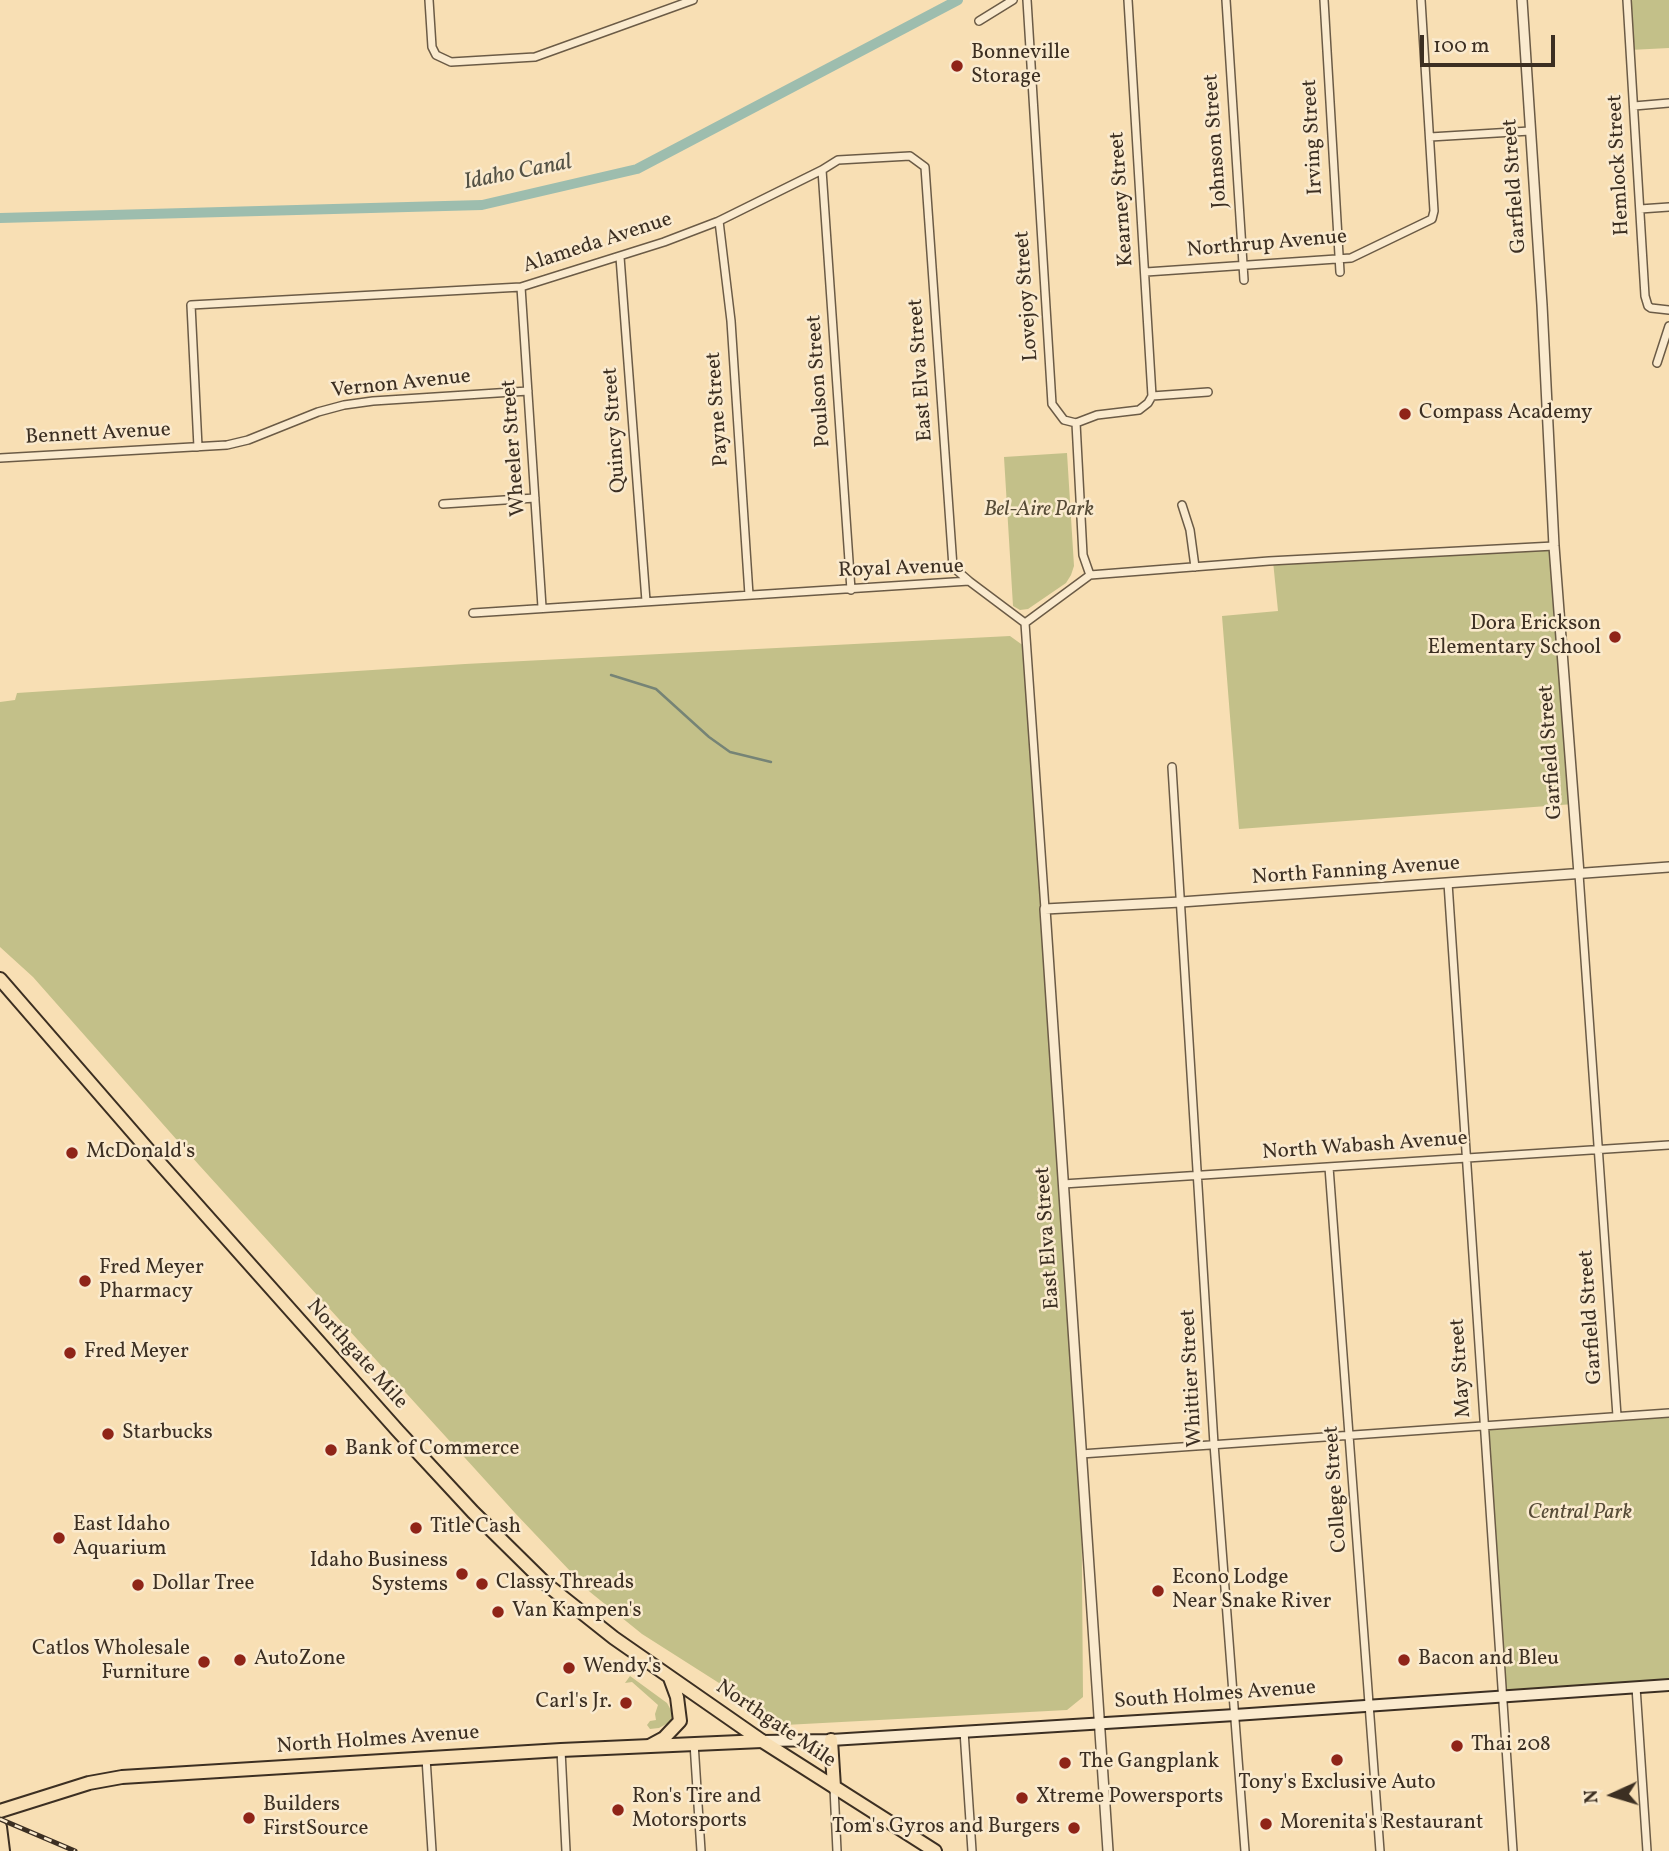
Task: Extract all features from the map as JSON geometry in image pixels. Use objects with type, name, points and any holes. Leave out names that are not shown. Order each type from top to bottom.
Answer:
[{"type":"main road","name":"Northgate Mile","points":[[0,979],[166,1171],[463,1502],[557,1594],[614,1639],[762,1741],[935,1851]]},
{"type":"main road","points":[[651,1745],[664,1738],[680,1721],[677,1697],[670,1677]]},
{"type":"main road","name":"South Holmes Avenue","points":[[762,1741],[831,1740],[1669,1685]]},
{"type":"main road","points":[[831,1740],[834,1787]]},
{"type":"main road","name":"North Holmes Avenue","points":[[0,1811],[89,1783],[122,1777],[426,1757],[694,1742],[762,1741]]},
{"type":"main road","points":[[0,1827],[3,1851]]},
{"type":"street","points":[[429,0],[432,47],[436,55],[451,62],[535,57],[693,0]]},
{"type":"street","points":[[979,21],[1013,0]]},
{"type":"street","name":"Lovejoy Street","points":[[1027,0],[1052,404],[1064,420],[1076,424]]},
{"type":"street","name":"Kearney Street","points":[[1128,0],[1152,396]]},
{"type":"street","name":"Johnson Street","points":[[1226,0],[1244,280]]},
{"type":"street","name":"Irving Street","points":[[1324,0],[1340,272]]},
{"type":"street","points":[[1421,0],[1430,137],[1530,131]]},
{"type":"street","name":"Garfield Street","points":[[1522,0],[1542,305],[1554,546],[1617,1416]]},
{"type":"street","name":"Hemlock Street","points":[[1627,0],[1648,306],[1655,310],[1669,310]]},
{"type":"street","points":[[1634,106],[1669,103]]},
{"type":"street","name":"Northrup Avenue","points":[[1146,272],[1351,258],[1426,224],[1432,219],[1434,211],[1430,137]]},
{"type":"street","name":"Alameda Avenue","points":[[198,447],[191,305],[522,287],[620,257],[719,221],[838,160],[911,156]]},
{"type":"street","name":"East Elva Street","points":[[911,156],[925,167],[953,566],[969,581]]},
{"type":"street","name":"Poulson Street","points":[[822,170],[850,590]]},
{"type":"street","points":[[1640,209],[1669,207]]},
{"type":"street","name":"Payne Street","points":[[719,221],[731,321],[749,595]]},
{"type":"street","name":"Quincy Street","points":[[620,257],[646,601]]},
{"type":"street","name":"Wheeler Street","points":[[522,287],[542,607]]},
{"type":"street","points":[[1657,363],[1669,326]]},
{"type":"street","name":"Vernon Avenue","points":[[198,447],[248,440],[318,412],[344,405],[528,391]]},
{"type":"street","points":[[1090,575],[1083,555],[1076,424],[1097,415],[1139,410],[1149,403],[1152,396],[1208,392]]},
{"type":"street","name":"Bennett Avenue","points":[[0,458],[198,447]]},
{"type":"street","points":[[443,504],[535,498]]},
{"type":"street","points":[[1182,505],[1190,530],[1195,567]]},
{"type":"street","points":[[1025,623],[1090,575],[1554,546]]},
{"type":"street","name":"Royal Avenue","points":[[473,613],[969,581],[1025,623]]},
{"type":"street","name":"East Elva Street","points":[[1025,623],[1108,1851]]},
{"type":"street","name":"Whittier Street","points":[[1172,767],[1214,1444],[1245,1851]]},
{"type":"street","name":"North Fanning Avenue","points":[[1045,909],[1181,902],[1669,867]]},
{"type":"street","name":"May Street","points":[[1448,883],[1513,1851]]},
{"type":"street","name":"North Wabash Avenue","points":[[1063,1184],[1669,1145]]},
{"type":"street","name":"College Street","points":[[1329,1167],[1380,1851]]},
{"type":"street","points":[[1081,1454],[1669,1413]]},
{"type":"street","points":[[1636,1687],[1647,1851]]},
{"type":"street","points":[[964,1731],[971,1851]]},
{"type":"street","points":[[694,1742],[701,1851]]},
{"type":"street","points":[[561,1750],[566,1851]]},
{"type":"street","points":[[426,1757],[432,1851]]},
{"type":"street","points":[[834,1787],[837,1851]]},
{"type":"green space","points":[[1627,0],[1669,0],[1669,48],[1630,50]]},
{"type":"green space","name":"Bel-Aire Park","points":[[1067,453],[1074,566],[1066,583],[1028,609],[1020,610],[1013,606],[1004,457]]},
{"type":"green space","points":[[1554,546],[1574,804],[1239,829],[1222,616],[1278,611],[1273,561]]},
{"type":"green space","points":[[1010,636],[1028,649],[1081,1454],[1083,1697],[1067,1710],[785,1725],[642,1634],[590,1592],[199,1165],[33,977],[0,947],[0,702],[15,700],[17,693],[465,664]]},
{"type":"green space","name":"Central Park","points":[[1669,1413],[1669,1685],[1503,1697],[1484,1427]]},
{"type":"green space","points":[[630,1676],[667,1703],[673,1714],[670,1722],[650,1729],[647,1725],[656,1720],[658,1705],[632,1682],[625,1683]]},
{"type":"waterway","name":"Idaho Canal","points":[[0,218],[482,205],[637,169],[958,0]]},
{"type":"waterway","points":[[611,675],[656,689],[709,737],[730,752],[771,762]]},
{"type":"railway","points":[[0,1819],[75,1851]]},
{"type":"place","name":"Bonneville Storage","points":[[957,66]]},
{"type":"place","name":"Compass Academy","points":[[1405,414]]},
{"type":"place","name":"Dora Erickson Elementary School","points":[[1615,637]]},
{"type":"place","name":"McDonald's","points":[[72,1153]]},
{"type":"place","name":"Fred Meyer Pharmacy","points":[[85,1281]]},
{"type":"place","name":"Fred Meyer","points":[[70,1353]]},
{"type":"place","name":"Starbucks","points":[[108,1434]]},
{"type":"place","name":"Bank of Commerce","points":[[331,1450]]},
{"type":"place","name":"Title Cash","points":[[416,1528]]},
{"type":"place","name":"East Idaho Aquarium","points":[[59,1538]]},
{"type":"place","name":"Idaho Business Systems","points":[[462,1574]]},
{"type":"place","name":"Classy Threads","points":[[482,1584]]},
{"type":"place","name":"Dollar Tree","points":[[138,1585]]},
{"type":"place","name":"Econo Lodge Near Snake River","points":[[1158,1591]]},
{"type":"place","name":"Van Kampen's","points":[[498,1612]]},
{"type":"place","name":"AutoZone","points":[[240,1660]]},
{"type":"place","name":"Bacon and Bleu","points":[[1404,1660]]},
{"type":"place","name":"Catlos Wholesale Furniture","points":[[204,1662]]},
{"type":"place","name":"Wendy's","points":[[569,1668]]},
{"type":"place","name":"Carl's Jr.","points":[[626,1703]]},
{"type":"place","name":"Thai 208","points":[[1457,1746]]},
{"type":"place","name":"Tony's Exclusive Auto","points":[[1337,1760]]},
{"type":"place","name":"The Gangplank","points":[[1065,1763]]},
{"type":"place","name":"Xtreme Powersports","points":[[1022,1798]]},
{"type":"place","name":"Ron's Tire and Motorsports","points":[[618,1810]]},
{"type":"place","name":"Builders FirstSource","points":[[249,1818]]},
{"type":"place","name":"Morenita's Restaurant","points":[[1266,1824]]},
{"type":"place","name":"Tom's Gyros and Burgers","points":[[1074,1828]]}]
